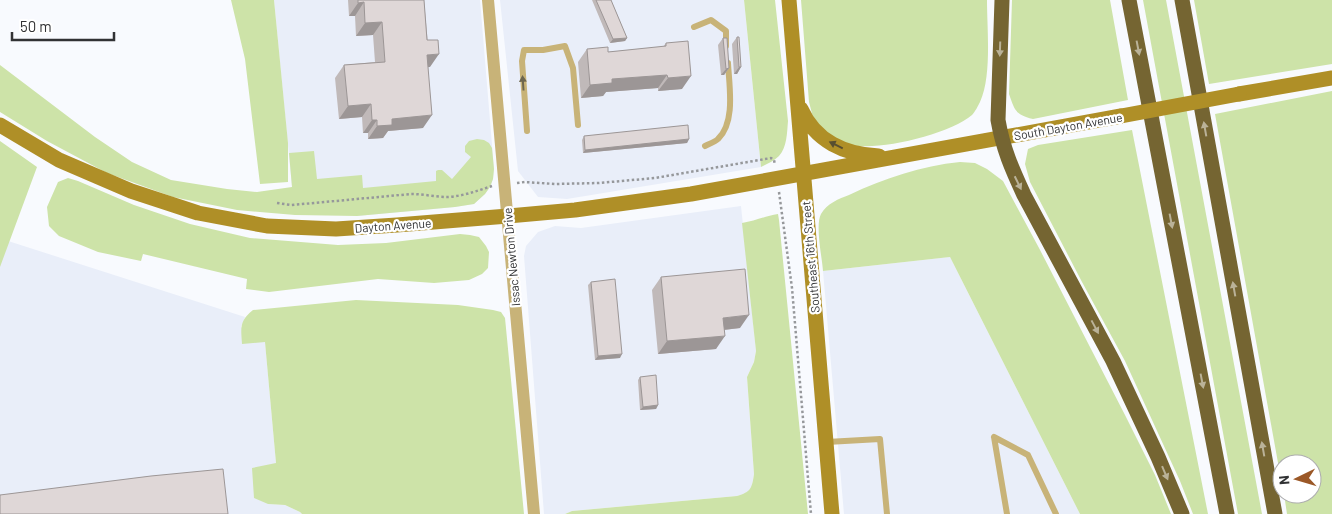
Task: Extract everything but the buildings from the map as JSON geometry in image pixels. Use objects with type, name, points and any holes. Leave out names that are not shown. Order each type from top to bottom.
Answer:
[{"type":"highway","points":[[1002,0],[998,120],[1001,138],[1010,167],[1113,360],[1182,514]]},
{"type":"highway","points":[[1129,0],[1227,514]]},
{"type":"highway","points":[[1182,0],[1275,514]]},
{"type":"main road","name":"Southeast 16th Street","points":[[789,0],[832,514]]},
{"type":"main road","name":"South Dayton Avenue","points":[[804,174],[1332,78]]},
{"type":"main road","points":[[797,98],[808,123],[826,140],[850,152],[873,156],[900,156]]},
{"type":"main road","name":"Dayton Avenue","points":[[0,125],[59,160],[131,191],[198,213],[267,226],[336,228],[398,225],[575,210],[691,194],[804,174]]},
{"type":"street","name":"Issac Newton Drive","points":[[488,0],[534,514]]},
{"type":"lane","points":[[694,27],[711,20],[726,31],[727,49]]},
{"type":"lane","points":[[527,131],[522,61],[524,50],[543,50],[565,46],[573,68],[578,125]]},
{"type":"lane","points":[[704,146],[718,138],[727,125],[730,105],[727,58]]},
{"type":"lane","points":[[1007,514],[994,437],[1028,456],[1056,514]]},
{"type":"lane","points":[[826,442],[880,439],[887,514]]},
{"type":"path","points":[[521,182],[599,184],[655,178],[771,158],[774,160]]},
{"type":"path","points":[[277,203],[314,203],[411,194],[447,197],[470,194],[490,187]]},
{"type":"path","points":[[781,209],[792,288],[811,514]]},
{"type":"shaded area","points":[[274,0],[480,0],[494,169],[493,179],[485,194],[474,204],[357,216],[292,187]]},
{"type":"shaded area","points":[[500,0],[744,0],[761,167],[567,199],[538,197],[518,171]]},
{"type":"shaded area","points":[[741,206],[756,351],[754,362],[747,377],[754,474],[752,486],[747,493],[737,496],[572,511],[565,514],[544,514],[524,256],[526,246],[538,232],[555,226],[581,228]]},
{"type":"shaded area","points":[[5,240],[245,317],[241,327],[265,341],[276,463],[268,504],[285,505],[302,514],[0,514],[0,254]]},
{"type":"shaded area","points":[[950,257],[1080,514],[844,514],[823,271]]},
{"type":"green space","points":[[231,0],[274,0],[288,143],[288,182],[260,184],[245,59]]},
{"type":"green space","points":[[744,0],[775,0],[788,121],[786,140],[782,152],[775,159],[761,167]]},
{"type":"green space","points":[[801,0],[987,0],[988,52],[986,79],[984,91],[975,111],[962,122],[948,129],[914,139],[879,146],[852,145],[828,134],[815,125],[809,102]]},
{"type":"green space","points":[[1012,0],[1110,0],[1128,100],[1033,119],[1016,111],[1009,94]]},
{"type":"green space","points":[[1143,0],[1166,0],[1262,514],[1238,514]]},
{"type":"green space","points":[[1194,0],[1332,0],[1332,64],[1209,84]]},
{"type":"green space","points":[[0,65],[95,137],[132,162],[171,180],[257,192],[292,187],[289,153],[314,151],[317,179],[362,175],[363,188],[436,181],[436,171],[442,170],[452,179],[471,157],[465,152],[465,146],[469,141],[477,139],[489,143],[492,148],[493,179],[485,194],[474,204],[357,216],[295,215],[237,210],[173,197],[107,173],[47,141],[0,112]]},
{"type":"green space","points":[[1332,91],[1332,514],[1287,514],[1286,504],[1322,504],[1322,454],[1276,454],[1215,114]]},
{"type":"green space","points":[[1132,130],[1208,514],[1193,514],[1180,481],[1125,361],[1030,182],[1025,164],[1028,149],[1038,145]]},
{"type":"green space","points":[[0,141],[37,167],[0,267]]},
{"type":"green space","points":[[960,162],[975,163],[1003,181],[1125,415],[1155,475],[1171,514],[1080,514],[950,257],[823,271],[819,241],[819,219],[830,204],[890,178],[931,166]]},
{"type":"green space","points":[[68,178],[134,205],[190,224],[250,238],[338,245],[386,243],[460,234],[470,235],[479,237],[486,246],[489,252],[488,268],[482,274],[469,280],[434,283],[378,279],[269,292],[246,289],[247,279],[143,254],[141,261],[98,252],[59,236],[49,226],[47,207],[58,182]]},
{"type":"green space","points":[[778,214],[808,514],[565,514],[572,511],[737,496],[750,489],[754,474],[747,377],[754,362],[756,351],[742,223]]},
{"type":"green space","points":[[356,300],[458,305],[501,312],[505,318],[524,514],[302,514],[285,505],[268,504],[254,498],[252,468],[276,463],[265,342],[242,344],[241,329],[243,321],[253,310]]}]
